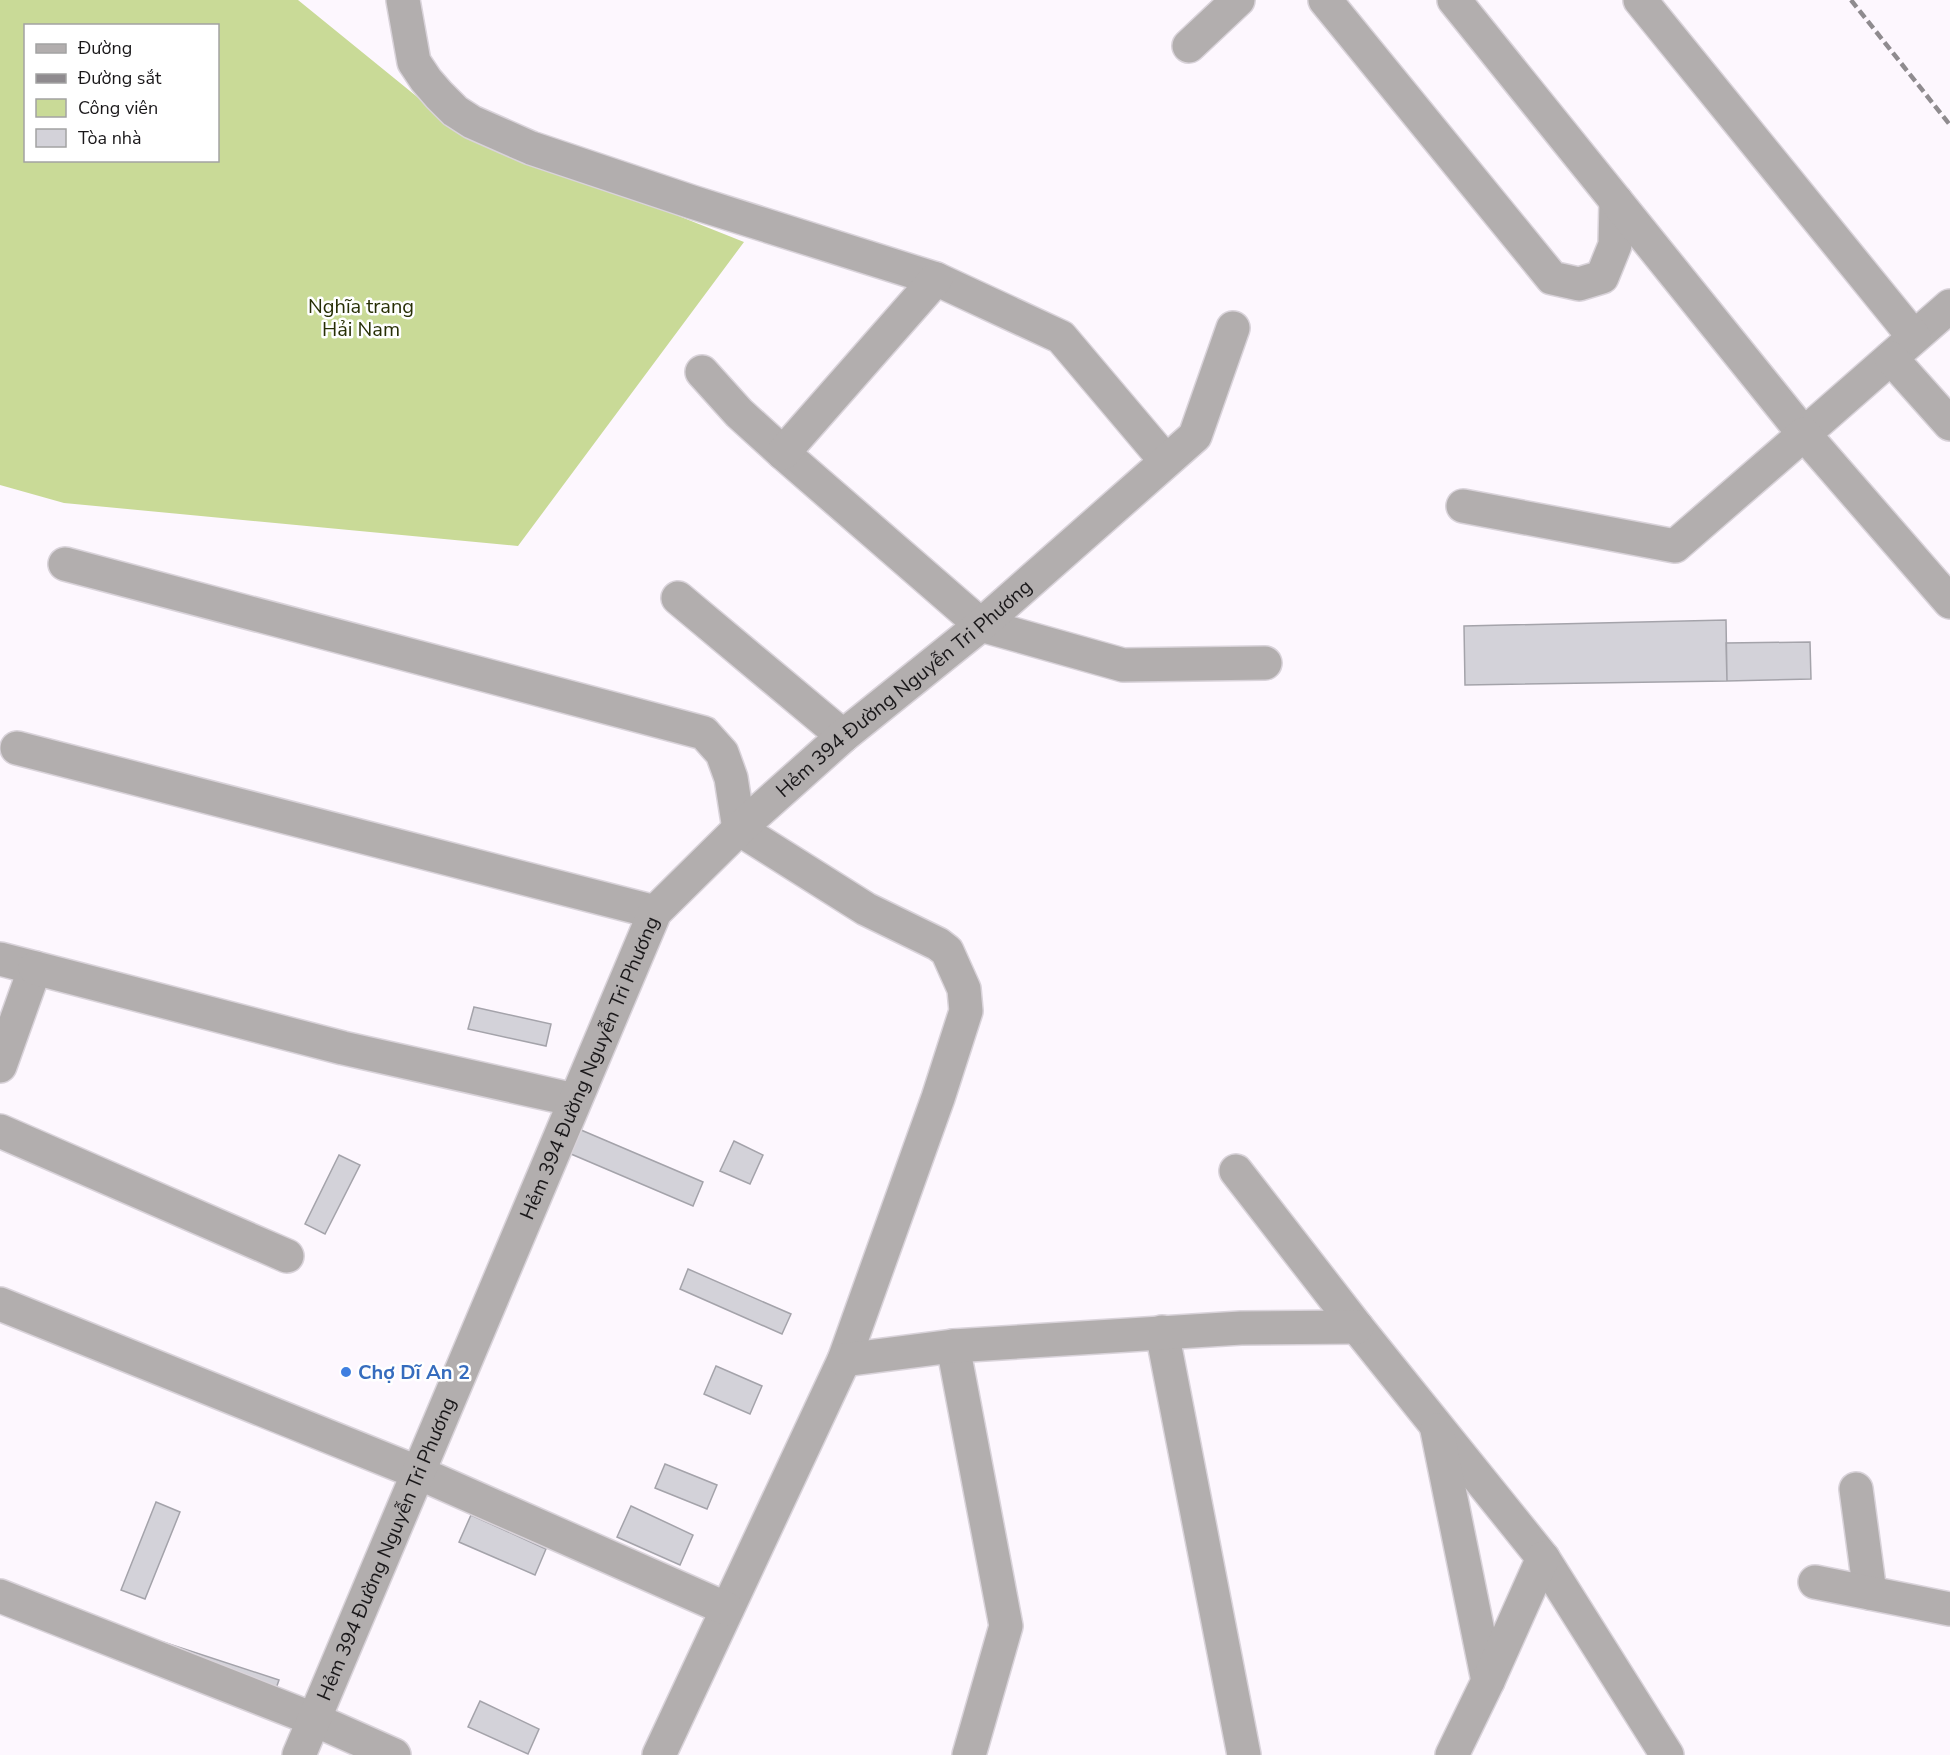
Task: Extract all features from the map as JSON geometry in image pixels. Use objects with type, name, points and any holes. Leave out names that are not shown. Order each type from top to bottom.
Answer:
[{"type":"street","points":[[403,0],[414,62],[426,80],[447,103],[472,122],[531,148],[681,199],[936,279],[1061,338],[1165,460]]},
{"type":"street","points":[[1189,46],[1238,0]]},
{"type":"street","points":[[1325,0],[1552,278],[1580,284],[1602,277],[1615,244],[1616,201]]},
{"type":"street","points":[[1454,0],[1803,434],[1950,602]]},
{"type":"street","points":[[1640,0],[1903,347],[1950,424]]},
{"type":"street","points":[[783,453],[936,279]]},
{"type":"street","points":[[1463,506],[1675,546],[1950,306]]},
{"type":"street","name":"Hẻm 394 Đường Nguyễn Tri Phương","points":[[299,1755],[655,912],[739,829],[843,736],[981,625],[1165,460],[1195,436],[1233,328]]},
{"type":"street","points":[[702,372],[739,413],[783,453],[981,625],[1123,665],[1265,663]]},
{"type":"street","points":[[65,564],[704,734],[722,753],[731,778],[739,829],[866,909],[938,944],[946,951],[964,989],[966,1011],[938,1098],[844,1360],[659,1755]]},
{"type":"street","points":[[678,598],[843,736]]},
{"type":"street","points":[[17,748],[655,912]]},
{"type":"street","points":[[0,959],[343,1048],[575,1100]]},
{"type":"street","points":[[0,1066],[35,968]]},
{"type":"street","points":[[0,1131],[287,1256]]},
{"type":"street","points":[[1236,1171],[1357,1327],[1543,1558],[1663,1753]]},
{"type":"street","points":[[0,1304],[419,1473],[728,1609]]},
{"type":"street","points":[[844,1360],[953,1346],[1162,1332],[1241,1328],[1357,1327]]},
{"type":"street","points":[[1162,1332],[1244,1755]]},
{"type":"street","points":[[953,1346],[1006,1626],[969,1755]]},
{"type":"street","points":[[1436,1425],[1488,1681]]},
{"type":"street","points":[[1856,1489],[1870,1593]]},
{"type":"street","points":[[1452,1755],[1543,1558]]},
{"type":"street","points":[[1815,1582],[1950,1609]]},
{"type":"street","points":[[0,1596],[313,1719],[394,1755]]},
{"type":"green space","name":"Nghĩa trang Hải Nam","points":[[0,0],[298,0],[453,126],[744,242],[518,546],[64,503],[0,485]]},
{"type":"building","points":[[1726,620],[1727,681],[1465,685],[1464,626]]},
{"type":"building","points":[[1810,642],[1811,679],[1727,681],[1726,643]]},
{"type":"building","points":[[474,1007],[551,1024],[546,1046],[468,1029]]},
{"type":"building","points":[[574,1127],[703,1182],[693,1206],[564,1151]]},
{"type":"building","points":[[734,1141],[763,1155],[750,1184],[720,1171]]},
{"type":"building","points":[[339,1155],[360,1165],[325,1234],[305,1224]]},
{"type":"building","points":[[688,1269],[791,1314],[782,1334],[680,1289]]},
{"type":"building","points":[[716,1366],[762,1386],[750,1414],[704,1394]]},
{"type":"building","points":[[665,1464],[717,1485],[707,1509],[655,1488]]},
{"type":"building","points":[[156,1502],[180,1512],[145,1599],[121,1590]]},
{"type":"building","points":[[631,1506],[693,1535],[680,1565],[617,1537]]},
{"type":"building","points":[[471,1515],[546,1549],[535,1575],[459,1542]]},
{"type":"building","points":[[163,1642],[279,1680],[271,1703],[155,1666]]},
{"type":"building","points":[[480,1701],[539,1729],[528,1754],[468,1727]]},
{"type":"railway","points":[[1851,0],[1950,125]]},
{"type":"place","name":"Chợ Dĩ An 2","points":[[346,1372]]}]
